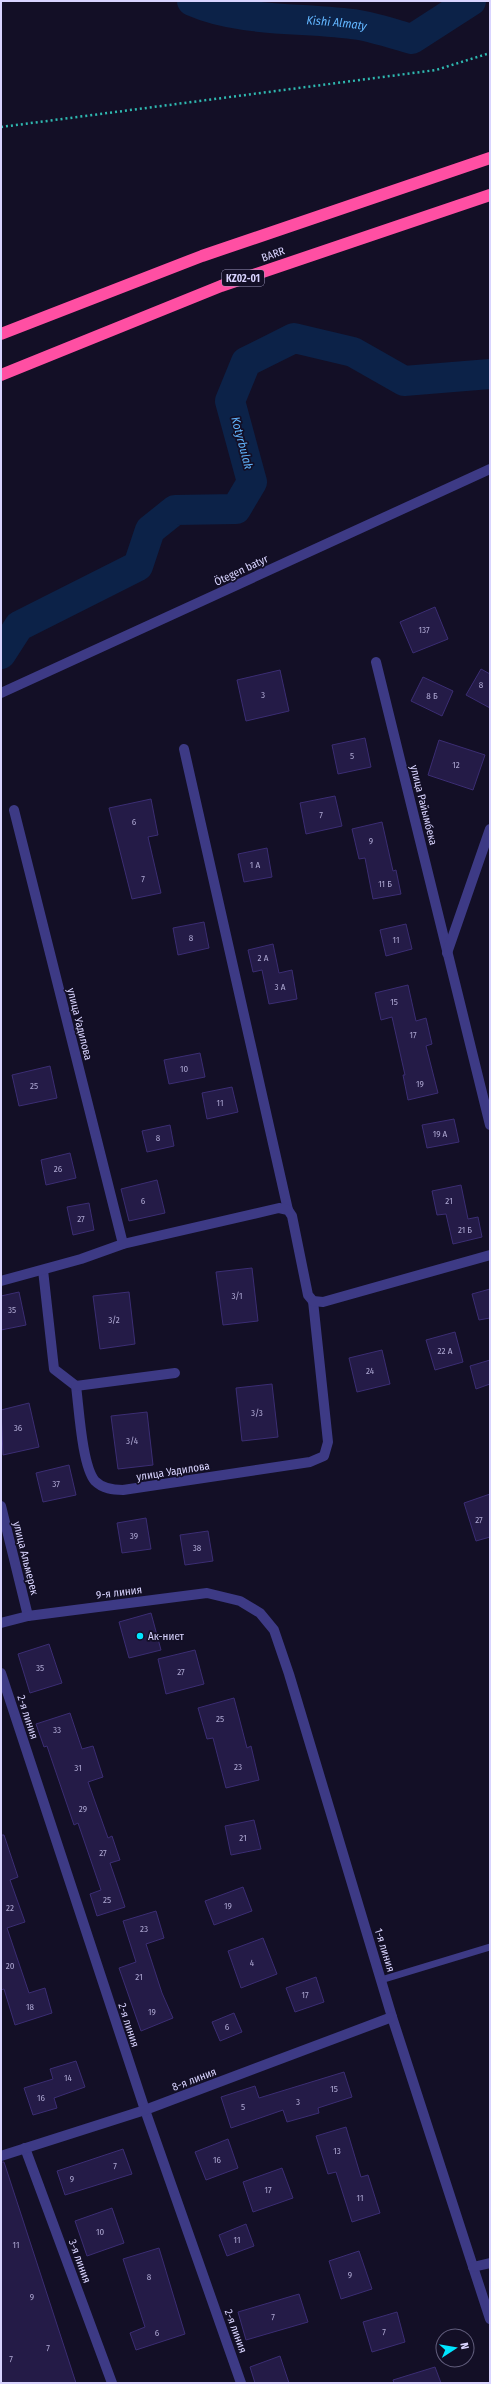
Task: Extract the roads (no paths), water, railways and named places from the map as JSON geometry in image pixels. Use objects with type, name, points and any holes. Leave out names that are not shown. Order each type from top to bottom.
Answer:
[{"type":"highway","name":"BARR","points":[[1,334],[202,256],[490,158]]},
{"type":"highway","name":"BARR","points":[[1,375],[221,286],[490,196]]},
{"type":"street","name":"Ötegen batyr","points":[[1,693],[490,469]]},
{"type":"street","name":"улица Райымбека","points":[[376,662],[490,1125]]},
{"type":"street","points":[[184,749],[288,1210],[295,1224],[308,1294],[313,1301],[323,1302],[490,1254]]},
{"type":"street","name":"улица Уадилова","points":[[14,810],[123,1244]]},
{"type":"street","points":[[447,953],[490,829]]},
{"type":"street","points":[[1,1281],[81,1259],[123,1244],[279,1208],[288,1210]]},
{"type":"street","points":[[43,1270],[54,1369],[76,1386],[175,1373]]},
{"type":"street","name":"улица Уадилова","points":[[76,1386],[87,1468],[96,1482],[109,1490],[124,1490],[310,1462],[324,1456],[328,1442],[313,1301]]},
{"type":"street","name":"улица Альмерек","points":[[1,1506],[28,1616]]},
{"type":"street","name":"9-я линия","points":[[1,1623],[28,1616],[206,1593],[240,1602]]},
{"type":"street","name":"1-я линия","points":[[240,1602],[260,1613],[274,1630],[289,1674],[392,2017],[490,2319]]},
{"type":"street","name":"2-я линия","points":[[1,1673],[145,2110],[241,2383]]},
{"type":"street","name":"8-я линия","points":[[1,2156],[145,2110],[392,2017]]},
{"type":"street","name":"3-я линия","points":[[26,2148],[112,2383]]},
{"type":"street","points":[[473,2267],[490,2263]]},
{"type":"lane","points":[[381,1980],[490,1947]]},
{"type":"waterway","name":"Kіshі Almaty","points":[[192,1],[211,8],[232,13],[359,25],[412,39],[471,1]]},
{"type":"waterway","name":"Kotyrbulak","points":[[1,654],[19,626],[138,566],[150,530],[175,510],[236,509],[252,482],[230,401],[246,362],[294,338],[353,352],[404,381],[490,374]]},
{"type":"place","name":"Ак-ниет","points":[[140,1636]]}]
